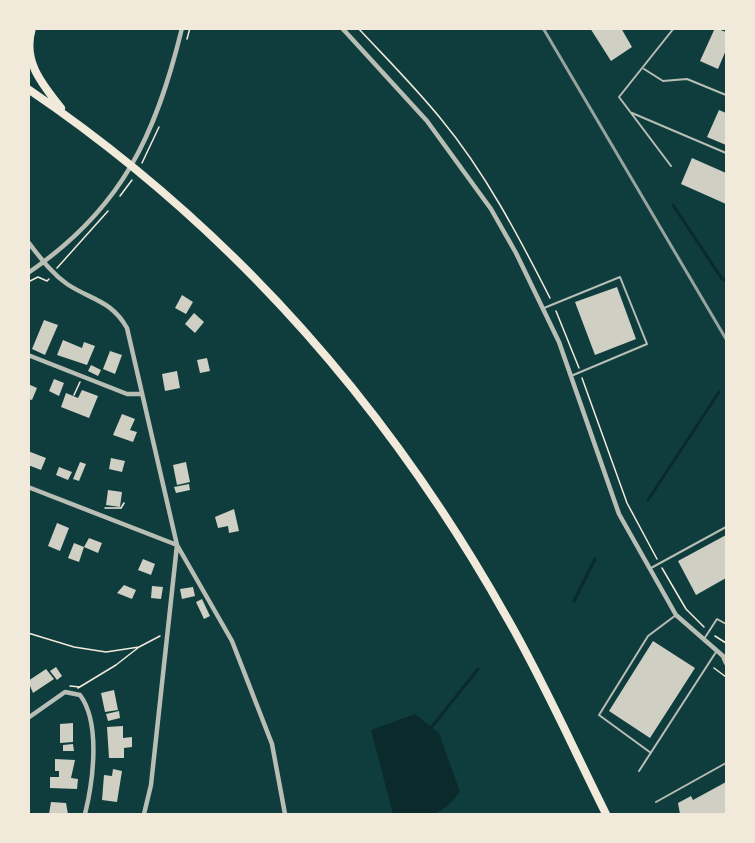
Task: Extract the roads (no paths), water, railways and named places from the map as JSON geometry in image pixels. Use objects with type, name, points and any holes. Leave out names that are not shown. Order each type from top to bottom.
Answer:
[{"type":"highway","points":[[32,28],[29,56],[35,72],[67,115]]},
{"type":"highway","points":[[28,89],[67,115],[149,178],[237,258],[306,330],[362,398],[414,468],[507,616],[606,814]]},
{"type":"street","points":[[342,28],[390,79],[447,147],[491,209],[544,309],[619,514],[676,615],[716,652],[725,656],[726,663]]},
{"type":"street","points":[[28,273],[45,262],[82,230],[119,187],[143,148],[182,29],[190,31]]},
{"type":"street","points":[[28,242],[68,285],[107,304],[118,313],[127,328],[177,545],[236,651],[272,744],[285,814]]},
{"type":"street","points":[[28,355],[127,394],[142,394]]},
{"type":"street","points":[[28,487],[177,545]]},
{"type":"street","points":[[147,814],[169,633],[177,545]]},
{"type":"street","points":[[28,718],[65,692],[72,691],[80,694],[86,702],[92,740],[93,768],[85,814]]},
{"type":"lane","points":[[670,166],[619,98],[674,28]]},
{"type":"lane","points":[[643,69],[663,81],[687,79],[726,95]]},
{"type":"lane","points":[[631,113],[726,153]]},
{"type":"lane","points":[[544,309],[620,277],[647,345],[570,376]]},
{"type":"lane","points":[[649,569],[726,527]]},
{"type":"lane","points":[[651,753],[598,715],[648,636],[676,615]]},
{"type":"lane","points":[[703,641],[717,619],[726,624]]},
{"type":"lane","points":[[639,771],[716,652]]},
{"type":"lane","points":[[699,677],[704,681]]},
{"type":"lane","points":[[656,802],[726,763]]},
{"type":"water","points":[[415,714],[439,733],[460,792],[438,812],[424,815],[393,814],[371,730]]},
{"type":"waterway","points":[[673,205],[722,279],[726,281]]},
{"type":"waterway","points":[[648,500],[719,392]]},
{"type":"waterway","points":[[574,601],[595,559]]},
{"type":"waterway","points":[[430,729],[478,669]]},
{"type":"railway","points":[[543,28],[726,339]]}]
